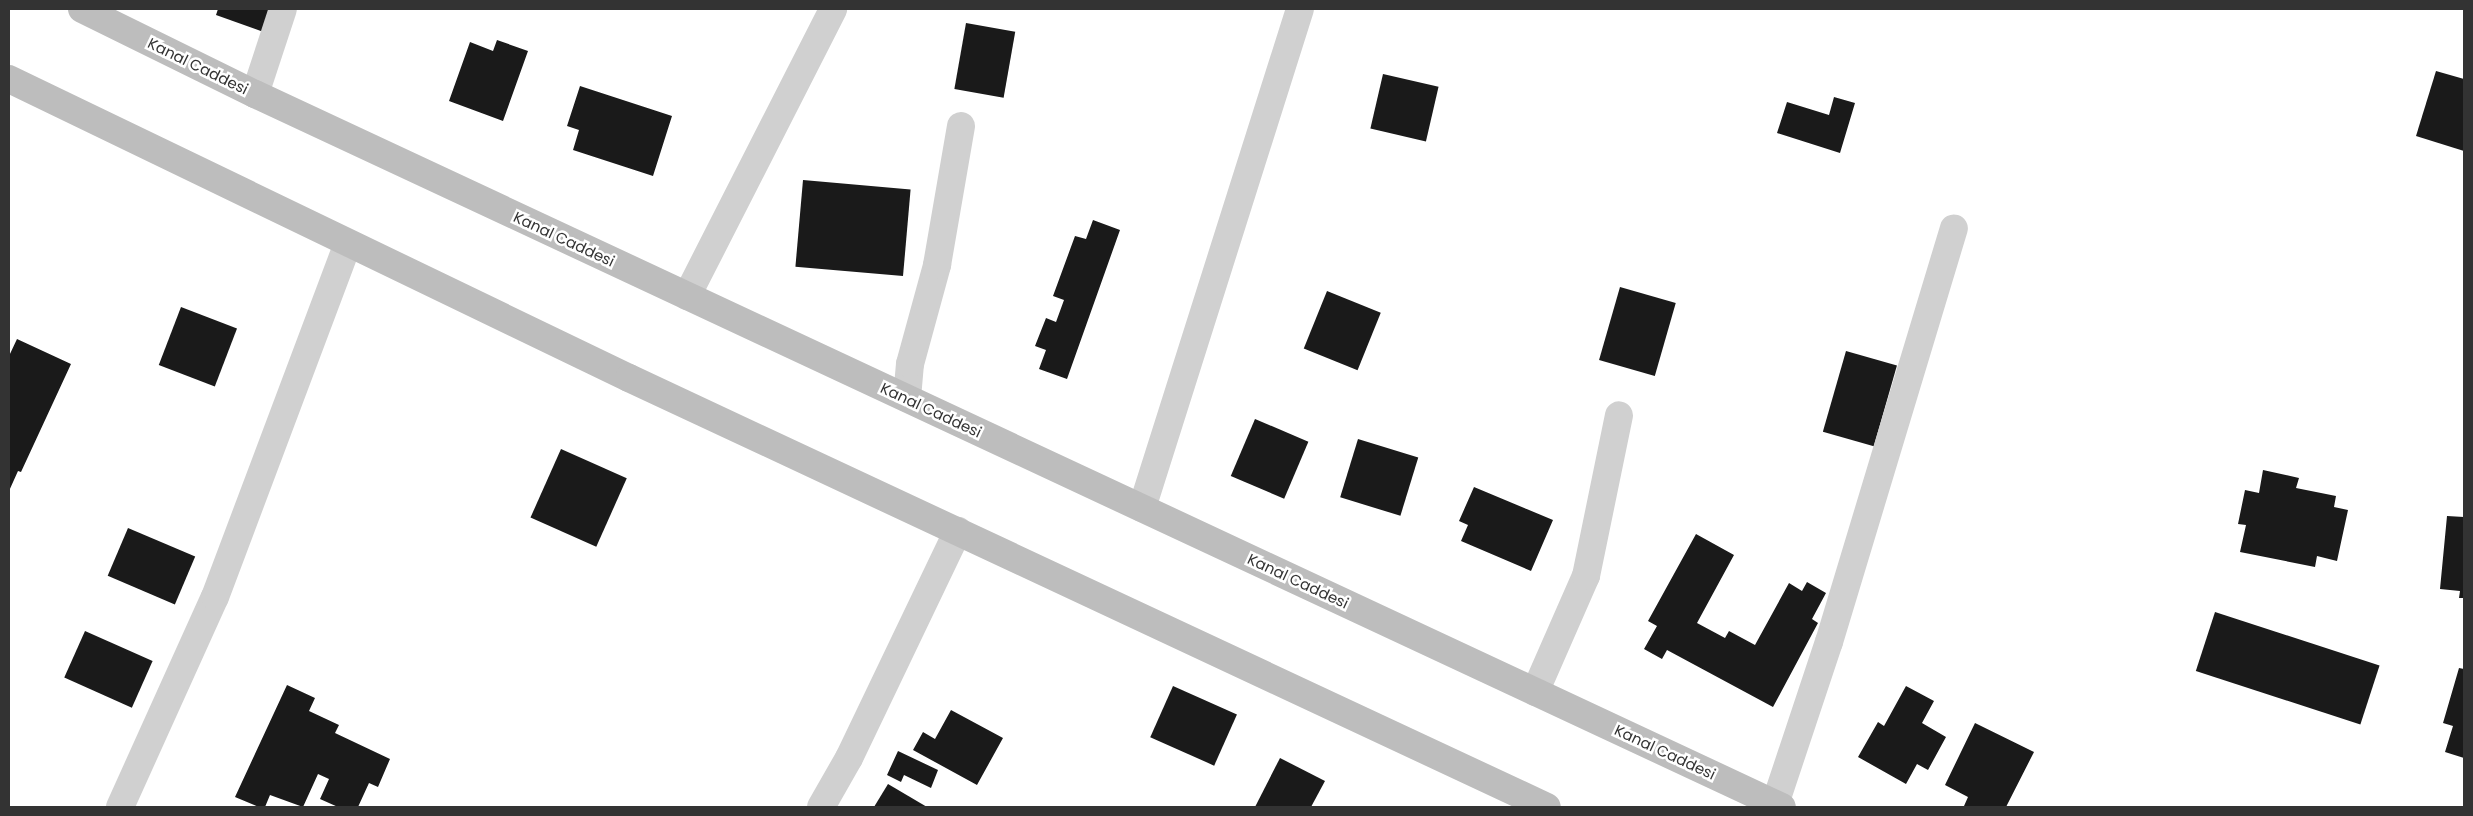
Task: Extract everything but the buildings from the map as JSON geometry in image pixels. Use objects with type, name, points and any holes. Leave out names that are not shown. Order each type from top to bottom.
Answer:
[{"type":"main road","name":"Kanal Caddesi","points":[[82,9],[255,94],[1779,806]]},
{"type":"main road","points":[[9,79],[348,243],[1547,807]]},
{"type":"street","points":[[255,94],[283,9]]},
{"type":"street","points":[[687,296],[833,9]]},
{"type":"street","points":[[1142,508],[1300,9]]},
{"type":"street","points":[[907,398],[910,364],[937,265],[961,126]]},
{"type":"street","points":[[1779,806],[1954,228]]},
{"type":"street","points":[[120,807],[215,597],[348,243]]},
{"type":"street","points":[[1535,692],[1586,576],[1619,415]]},
{"type":"street","points":[[821,807],[849,758],[958,531]]}]
